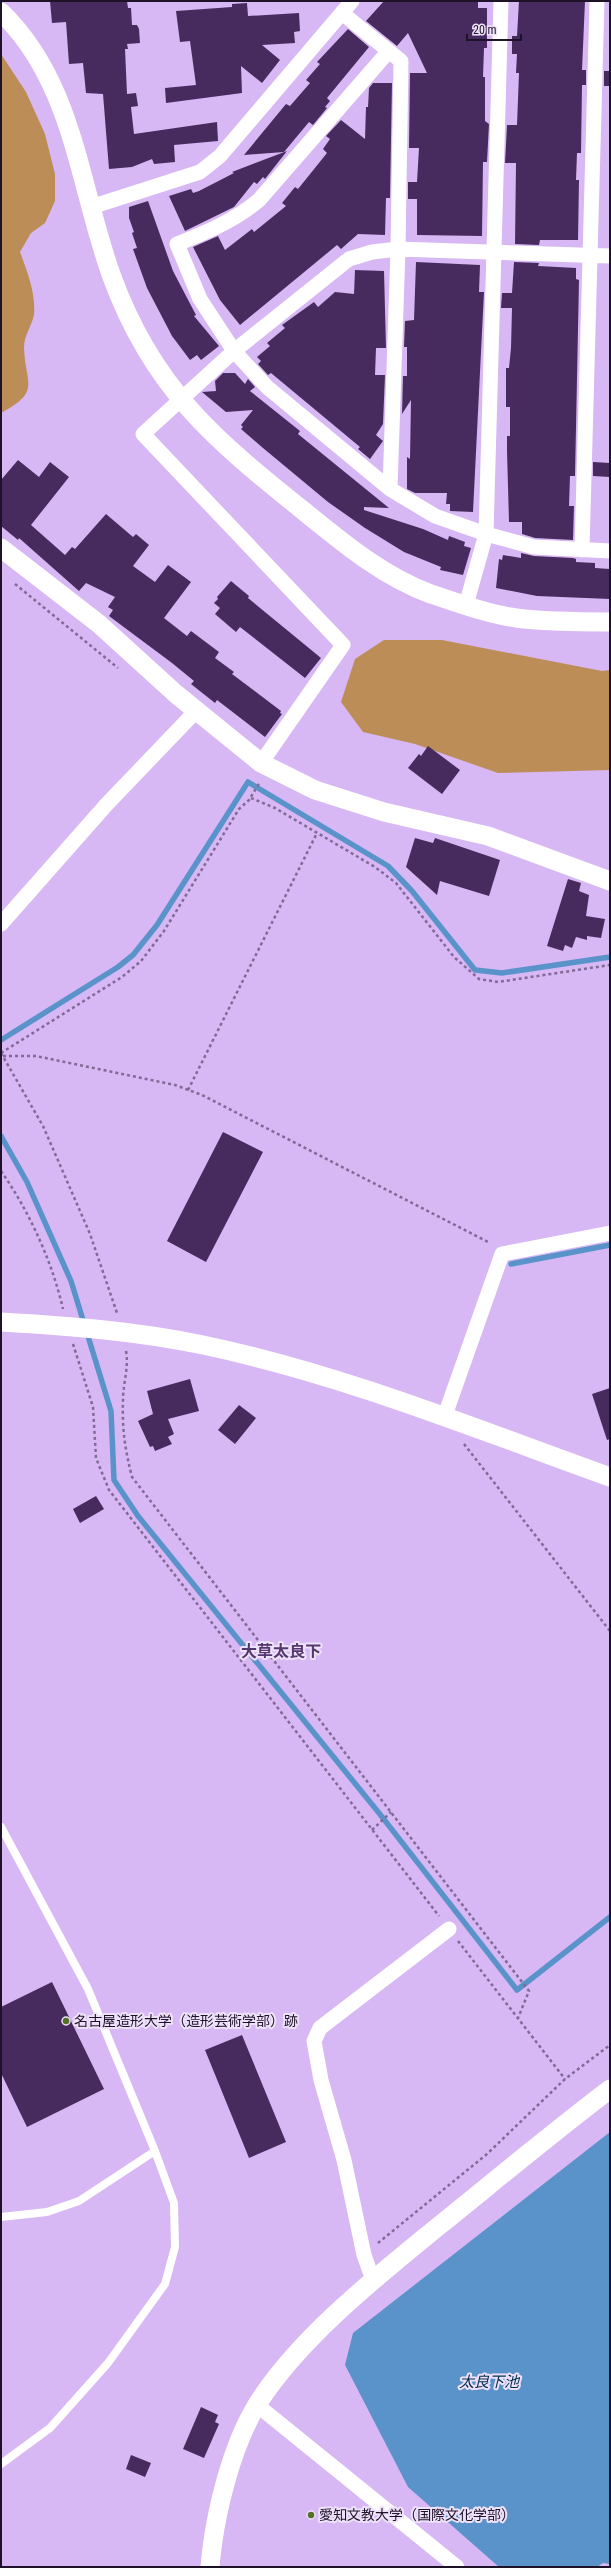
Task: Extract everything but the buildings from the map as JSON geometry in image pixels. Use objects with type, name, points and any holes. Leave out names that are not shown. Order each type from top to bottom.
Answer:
[{"type":"street","points":[[91,207],[200,172],[220,156],[352,1]]},
{"type":"street","points":[[466,605],[486,534],[501,1]]},
{"type":"street","points":[[582,550],[597,1]]},
{"type":"street","points":[[1,12],[27,42],[54,88],[68,123],[111,274],[125,312],[143,347],[180,400],[234,454],[365,558],[428,593],[513,618],[546,621],[610,622]]},
{"type":"street","points":[[342,13],[388,52],[401,61],[398,250],[390,489]]},
{"type":"street","points":[[388,52],[258,200],[234,219],[177,244],[200,299],[234,351],[267,387],[390,489],[435,516],[486,534],[534,547],[610,551]]},
{"type":"street","points":[[261,771],[343,645],[143,434],[234,351],[349,259],[372,252],[398,250],[610,256]]},
{"type":"street","points":[[1,548],[99,624],[197,710],[261,771],[384,812],[488,836],[610,881]]},
{"type":"street","points":[[1,924],[106,805],[197,710]]},
{"type":"street","points":[[444,1418],[502,1254],[610,1233]]},
{"type":"street","points":[[1,1322],[66,1326],[124,1332],[203,1345],[255,1358],[357,1386],[610,1477]]},
{"type":"street","points":[[373,2280],[364,2254],[344,2160],[321,2080],[314,2041],[320,2028],[449,1929]]},
{"type":"street","points":[[210,2567],[219,2509],[234,2456],[257,2405],[280,2372],[373,2280],[610,2089]]},
{"type":"street","points":[[257,2405],[457,2567]]},
{"type":"lane","points":[[1,2464],[50,2428],[108,2362],[165,2284],[175,2247],[174,2203],[155,2151],[88,1989],[2,1829]]},
{"type":"lane","points":[[1,2217],[47,2212],[79,2201],[155,2151]]},
{"type":"path","points":[[13,583],[124,673]]},
{"type":"path","points":[[2,1054],[122,978],[141,961],[164,931],[239,809],[251,797],[261,771]]},
{"type":"path","points":[[251,797],[275,808],[317,832],[375,867],[396,883],[454,957],[479,979],[498,982],[610,965]]},
{"type":"path","points":[[188,1090],[317,832]]},
{"type":"path","points":[[2,1054],[36,1056],[175,1085],[188,1090],[496,1246],[502,1254]]},
{"type":"path","points":[[2,1054],[49,1141],[90,1234],[124,1332],[128,1362],[123,1399],[122,1440],[132,1477],[529,1991],[518,2018]]},
{"type":"path","points":[[1,1171],[18,1196],[36,1235],[58,1290],[66,1326],[93,1407],[96,1458],[109,1490],[565,2079]]},
{"type":"path","points":[[463,1443],[610,1631]]},
{"type":"path","points":[[372,1830],[391,1812]]},
{"type":"path","points":[[364,2254],[487,2154],[565,2079],[610,2045]]},
{"type":"shaded area","points":[[1,54],[26,92],[45,134],[55,174],[55,201],[45,223],[31,233],[20,252],[34,299],[34,315],[25,339],[24,347],[28,386],[27,392],[22,399],[1,413]]},
{"type":"shaded area","points":[[384,640],[442,640],[602,671],[610,670],[610,770],[498,773],[415,744],[363,732],[341,702],[355,659]]},
{"type":"water","name":"太良下池","points":[[610,2132],[610,2564],[603,2563],[597,2567],[499,2567],[408,2487],[345,2365],[353,2333]]},
{"type":"waterway","points":[[1,1040],[118,967],[133,955],[157,925],[248,782],[388,866],[412,891],[475,970],[502,973],[610,957]]},
{"type":"waterway","points":[[1,1136],[27,1182],[71,1281],[111,1411],[114,1480],[138,1516],[379,1813],[517,1990],[610,1917]]},
{"type":"waterway","points":[[511,1264],[610,1245]]},
{"type":"place","name":"名古屋造形大学（造形芸術学部）跡","points":[[66,2021]]},
{"type":"place","name":"愛知文教大学（国際文化学部）","points":[[311,2515]]},
{"type":"district","name":"大草太良下","points":[[281,1651]]}]
